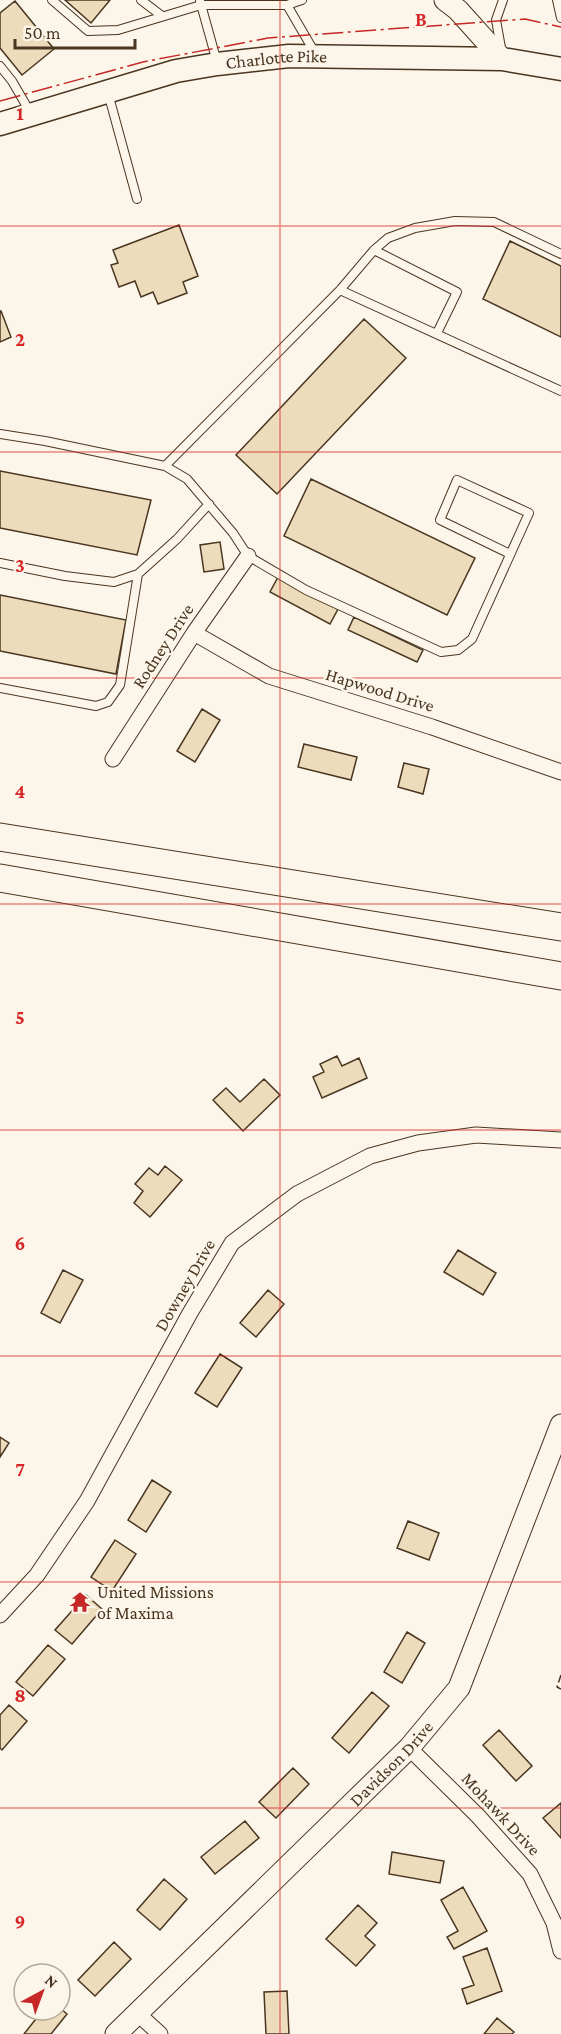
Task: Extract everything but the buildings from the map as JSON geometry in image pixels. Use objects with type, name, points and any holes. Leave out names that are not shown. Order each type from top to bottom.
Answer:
[{"type":"highway","points":[[0,837],[561,927]]},
{"type":"highway","points":[[0,878],[561,976]]},
{"type":"main road","name":"Charlotte Pike","points":[[0,124],[33,116],[176,71],[289,56],[502,59],[561,69]]},
{"type":"street","points":[[445,0],[458,10],[502,59]]},
{"type":"street","name":"Rodney Drive","points":[[113,759],[194,633],[248,556]]},
{"type":"street","name":"Hapwood Drive","points":[[194,633],[268,676],[432,727],[561,772]]},
{"type":"street","name":"Downey Drive","points":[[0,1615],[37,1575],[87,1501],[190,1313],[232,1243],[297,1194],[370,1156],[418,1143],[476,1135],[561,1140]]},
{"type":"street","name":"Davidson Drive","points":[[116,2034],[409,1748],[459,1688],[561,1425]]},
{"type":"street","name":"Mohawk Drive","points":[[409,1748],[478,1816],[530,1874],[554,1923],[561,1951]]},
{"type":"street","points":[[137,2013],[160,2034]]},
{"type":"lane","points":[[52,0],[88,31],[118,30],[200,2],[287,5],[302,0]]},
{"type":"lane","points":[[141,0],[162,16]]},
{"type":"lane","points":[[502,59],[496,20],[503,0]]},
{"type":"lane","points":[[556,0],[561,18]]},
{"type":"lane","points":[[200,2],[217,64]]},
{"type":"lane","points":[[287,5],[316,56]]},
{"type":"lane","points":[[0,66],[33,116]]},
{"type":"lane","points":[[108,91],[137,199]]},
{"type":"lane","points":[[165,466],[340,290],[374,250],[388,238],[415,228],[455,221],[494,222],[561,254]]},
{"type":"lane","points":[[374,250],[457,292],[437,333]]},
{"type":"lane","points":[[340,290],[561,391]]},
{"type":"lane","points":[[0,434],[165,466],[187,478],[248,556],[306,590],[441,652],[458,650],[472,639],[529,513],[457,480],[440,520],[510,554]]},
{"type":"lane","points":[[0,563],[65,576],[114,582],[138,574],[177,539],[209,504]]},
{"type":"lane","points":[[0,688],[96,706],[108,702],[120,686],[138,574]]},
{"type":"fence","points":[[561,1675],[557,1687],[561,1689]]},
{"type":"power","points":[[0,101],[143,62],[268,38],[525,19],[561,27]]},
{"type":"place","name":"United Missions of Maxima","points":[[80,1602]]}]
